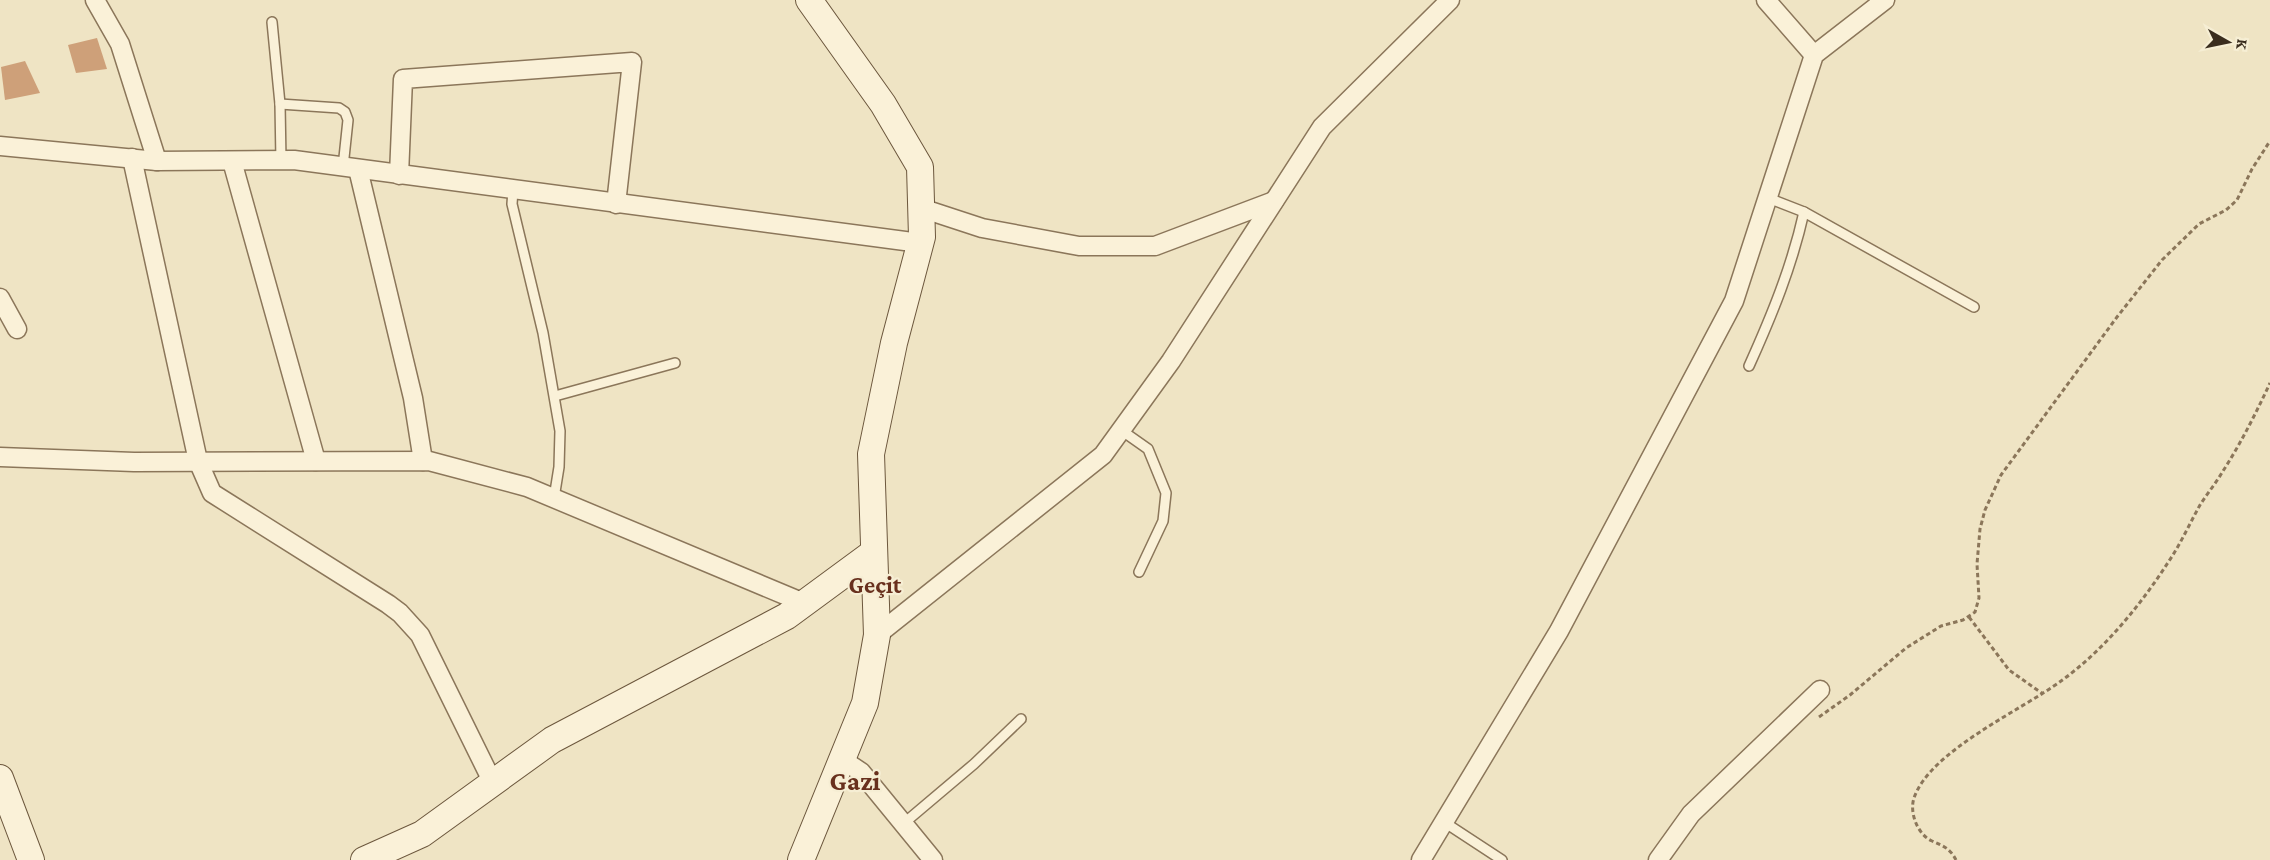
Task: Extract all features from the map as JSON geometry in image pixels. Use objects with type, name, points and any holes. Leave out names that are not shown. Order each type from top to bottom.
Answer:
[{"type":"street","points":[[95,0],[120,44],[157,161]]},
{"type":"street","points":[[801,860],[865,703],[877,635],[871,454],[894,343],[920,243],[921,208],[920,167],[883,104],[809,0]]},
{"type":"street","points":[[877,635],[1103,455],[1171,361],[1322,127],[1450,0]]},
{"type":"street","points":[[1766,0],[1815,55]]},
{"type":"street","points":[[1421,860],[1559,632],[1734,301],[1815,55],[1885,0]]},
{"type":"street","points":[[399,175],[403,79],[632,62],[616,204]]},
{"type":"street","points":[[3,141],[157,161],[281,160],[920,243]]},
{"type":"street","points":[[132,158],[198,461],[213,493],[388,604],[411,623],[426,647],[493,783]]},
{"type":"street","points":[[232,161],[316,461]]},
{"type":"street","points":[[351,168],[412,398],[423,461]]},
{"type":"street","points":[[921,208],[982,228],[1079,246],[1155,246],[1274,201]]},
{"type":"street","points":[[0,298],[17,329]]},
{"type":"street","points":[[0,457],[198,461],[423,461],[527,487],[804,603]]},
{"type":"street","points":[[364,860],[422,834],[552,740],[787,616],[874,552]]},
{"type":"street","points":[[1658,860],[1691,814],[1820,690]]},
{"type":"street","points":[[843,760],[861,772],[933,860]]},
{"type":"street","points":[[0,778],[31,860]]},
{"type":"lane","points":[[272,22],[280,104],[281,160]]},
{"type":"lane","points":[[280,104],[339,108],[345,112],[348,120],[351,168]]},
{"type":"lane","points":[[513,190],[512,204],[533,290],[560,431],[559,467],[554,498]]},
{"type":"lane","points":[[1768,198],[1804,212],[1974,307]]},
{"type":"lane","points":[[1749,366],[1781,292],[1804,212]]},
{"type":"lane","points":[[555,396],[675,363]]},
{"type":"lane","points":[[1121,430],[1148,449],[1166,493],[1163,521],[1139,572]]},
{"type":"lane","points":[[903,824],[974,764],[1021,719]]},
{"type":"lane","points":[[1444,822],[1502,860]]},
{"type":"path","points":[[1788,721],[1803,724],[1820,716],[1850,695],[1906,648],[1948,623],[1969,617],[1978,606],[1979,598],[1977,564],[1980,529],[1985,510],[2001,475],[2116,317],[2162,260],[2199,224],[2226,210],[2237,200],[2270,141]]},
{"type":"path","points":[[1956,860],[1946,847],[1931,841],[1914,818],[1913,804],[1923,780],[1942,759],[2043,694],[2082,665],[2102,645],[2155,582],[2240,443],[2270,383]]},
{"type":"path","points":[[1969,617],[2009,670],[2043,694]]},
{"type":"building","points":[[97,38],[107,69],[76,73],[68,45]]},
{"type":"building","points":[[25,61],[40,93],[5,100],[1,67]]},
{"type":"district","name":"Geçit","points":[[875,585]]},
{"type":"district","name":"Gazi","points":[[855,781]]}]
